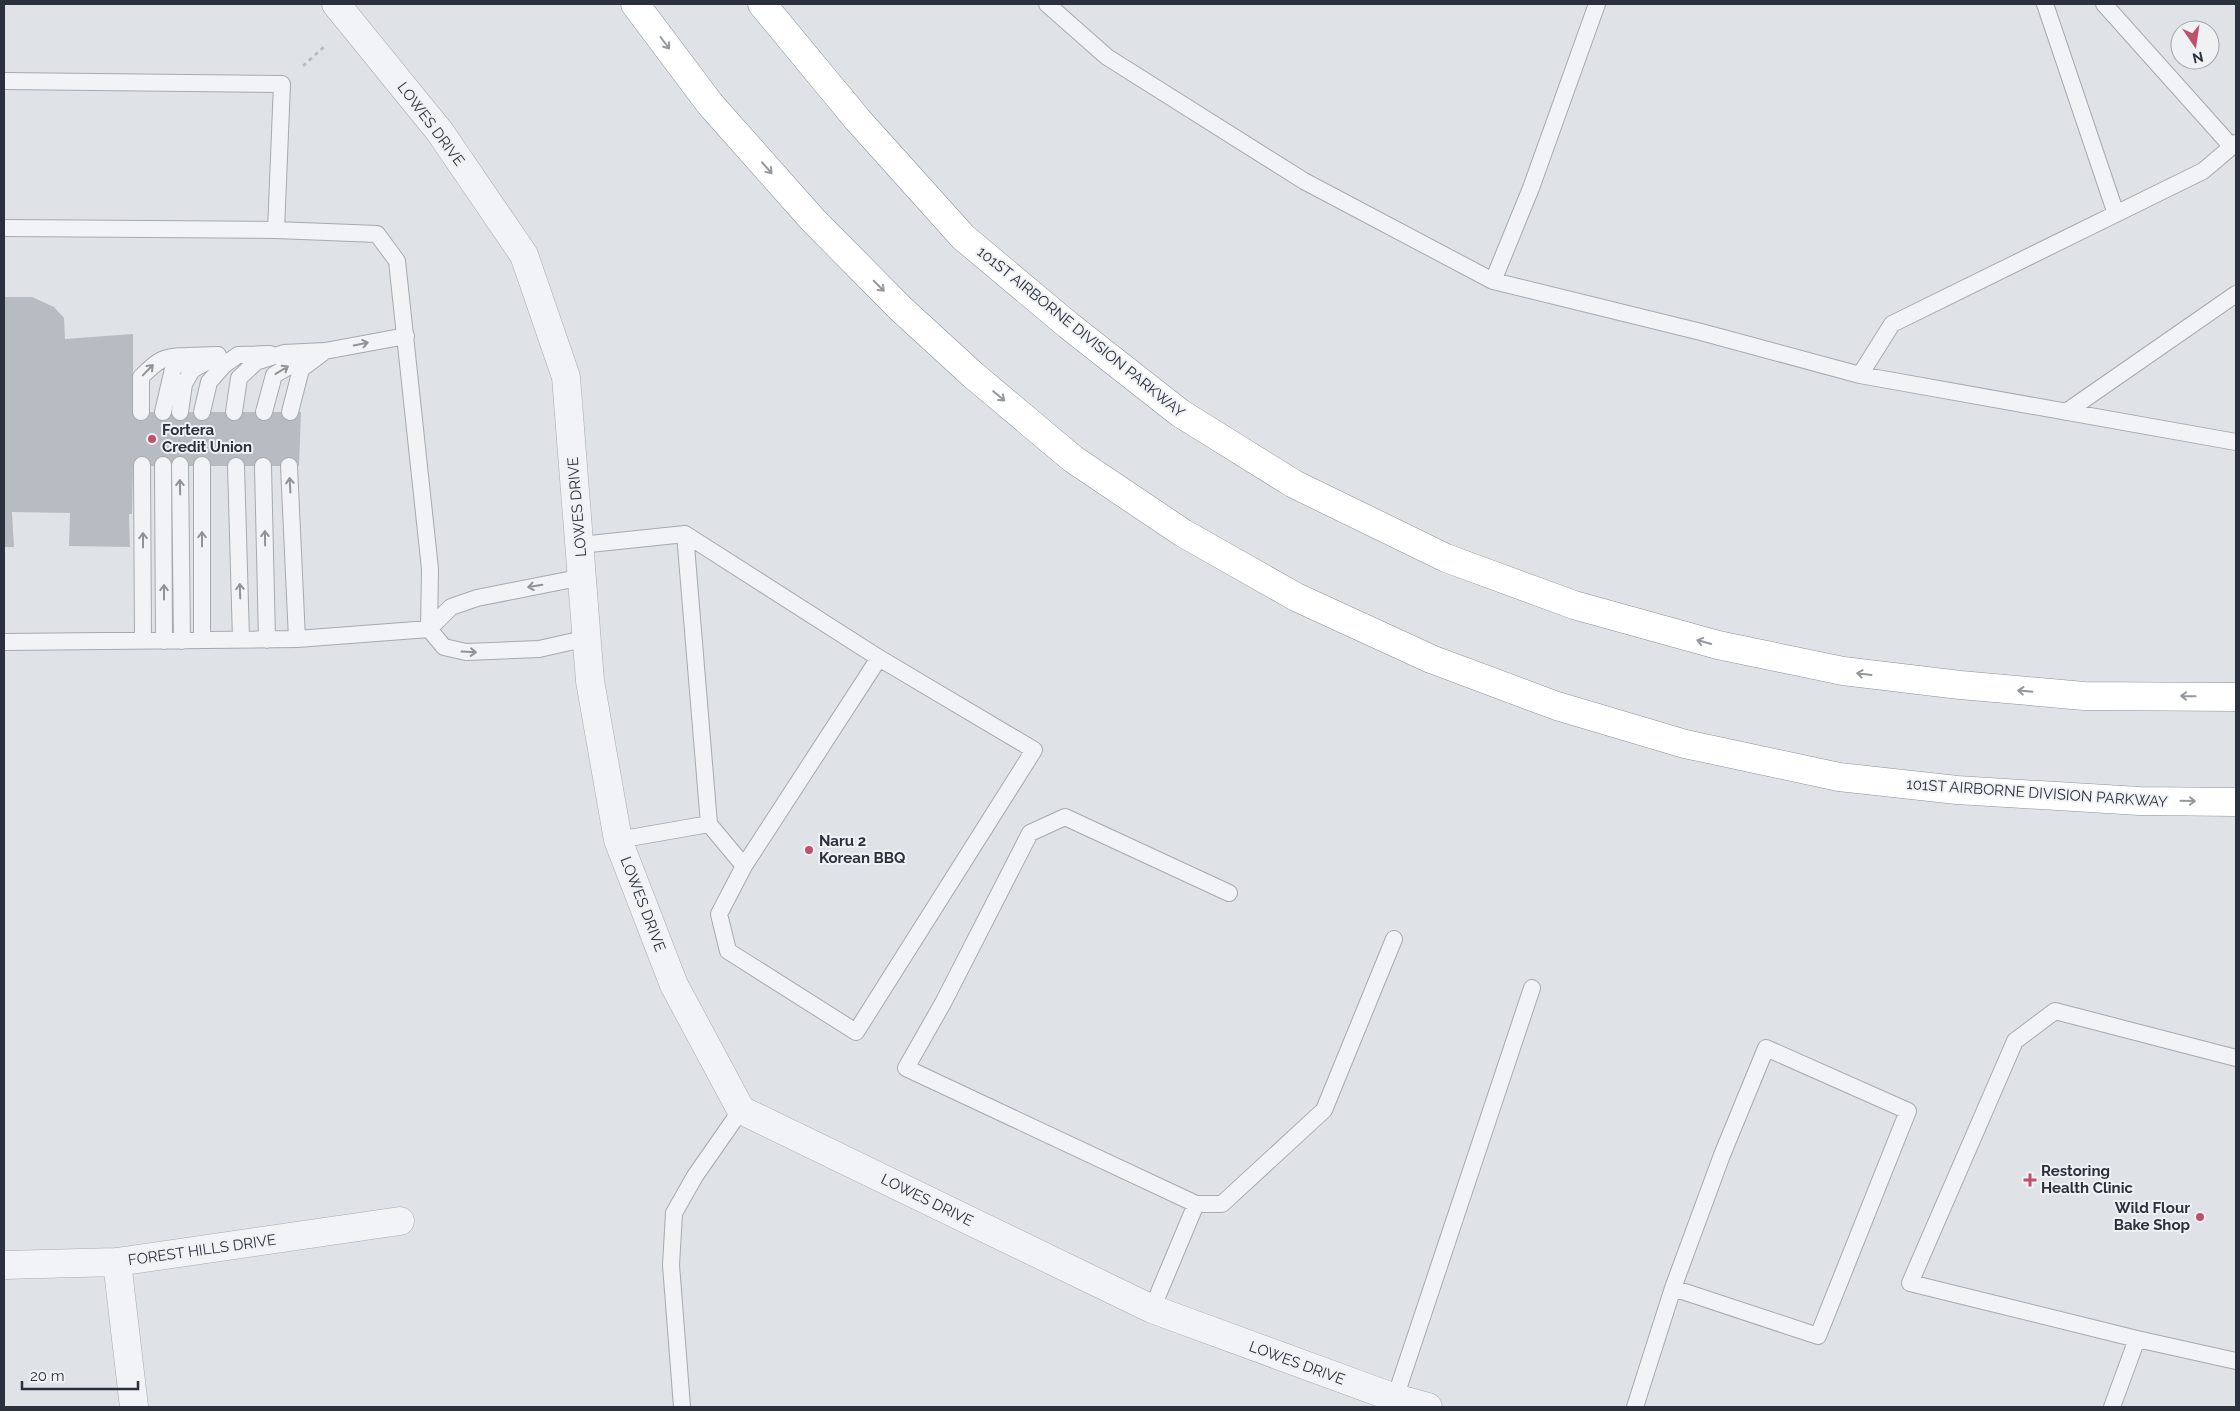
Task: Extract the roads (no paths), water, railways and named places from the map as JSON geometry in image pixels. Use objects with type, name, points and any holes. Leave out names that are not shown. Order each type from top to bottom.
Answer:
[{"type":"highway","name":"101ST AIRBORNE DIVISION PARKWAY","points":[[635,4],[710,104],[813,220],[900,308],[974,375],[1073,459],[1183,533],[1296,597],[1431,659],[1557,706],[1685,744],[1840,777],[1956,790],[2139,800],[2236,802]]},
{"type":"highway","name":"101ST AIRBORNE DIVISION PARKWAY","points":[[762,4],[857,119],[963,237],[1068,325],[1180,413],[1286,478],[1446,558],[1583,608],[1718,645],[1843,671],[1960,685],[2084,696],[2236,697]]},
{"type":"street","name":"LOWES DRIVE","points":[[344,13],[440,132],[524,255],[566,377],[590,681],[618,840],[674,985],[741,1110],[1152,1309],[1395,1398],[1428,1407]]},
{"type":"street","name":"FOREST HILLS DRIVE","points":[[4,1265],[117,1262],[400,1221]]},
{"type":"street","points":[[117,1262],[134,1407]]},
{"type":"lane","points":[[1048,4],[1107,57],[1288,170],[1493,281],[1701,332],[1860,375],[2236,442]]},
{"type":"lane","points":[[1493,281],[1531,188],[1597,4]]},
{"type":"lane","points":[[2045,4],[2116,214]]},
{"type":"lane","points":[[1860,375],[1892,324],[2203,171],[2234,145],[2104,4]]},
{"type":"lane","points":[[4,80],[282,84],[276,230]]},
{"type":"lane","points":[[4,228],[276,230],[377,234],[397,261],[430,569],[429,629],[444,647],[466,652],[538,649],[588,638]]},
{"type":"lane","points":[[2066,412],[2236,294]]},
{"type":"lane","points":[[141,412],[141,377],[155,363],[168,356],[325,351],[406,336]]},
{"type":"lane","points":[[264,412],[274,375],[298,361],[325,351]]},
{"type":"lane","points":[[290,412],[301,369],[325,351]]},
{"type":"lane","points":[[234,412],[239,378],[256,362],[284,353]]},
{"type":"lane","points":[[180,412],[184,384],[192,370],[218,355]]},
{"type":"lane","points":[[202,412],[209,382],[224,365],[238,355]]},
{"type":"lane","points":[[163,412],[173,369],[187,356]]},
{"type":"lane","points":[[142,465],[143,641]]},
{"type":"lane","points":[[164,641],[172,465],[182,640]]},
{"type":"lane","points":[[202,466],[202,640]]},
{"type":"lane","points":[[236,466],[241,640]]},
{"type":"lane","points":[[263,466],[267,640]]},
{"type":"lane","points":[[289,466],[297,639]]},
{"type":"lane","points":[[685,534],[709,824],[744,866]]},
{"type":"lane","points":[[580,545],[685,534],[879,658],[1034,750],[856,1032],[728,950],[719,914],[744,866],[879,658]]},
{"type":"lane","points":[[4,642],[267,640],[429,629],[451,607],[476,598],[583,577]]},
{"type":"lane","points":[[1229,893],[1065,817],[1030,833],[943,1003],[906,1068],[1196,1204],[1222,1204],[1324,1110],[1394,939]]},
{"type":"lane","points":[[618,840],[709,824]]},
{"type":"lane","points":[[1395,1398],[1532,988]]},
{"type":"lane","points":[[2236,1058],[2055,1011],[2015,1041],[1910,1283],[2137,1339],[2236,1361]]},
{"type":"lane","points":[[1635,1407],[1673,1288],[1722,1155],[1766,1048],[1908,1112],[1818,1336],[1673,1288]]},
{"type":"lane","points":[[682,1407],[671,1265],[674,1213],[695,1176],[741,1110]]},
{"type":"lane","points":[[1152,1309],[1196,1204]]},
{"type":"lane","points":[[2112,1407],[2137,1339]]},
{"type":"place","name":"Fortera Credit Union","points":[[152,439]]},
{"type":"place","name":"Naru 2 Korean BBQ","points":[[809,850]]},
{"type":"place","name":"Restoring Health Clinic","points":[[2030,1180]]},
{"type":"place","name":"Wild Flour Bake Shop","points":[[2200,1217]]}]
